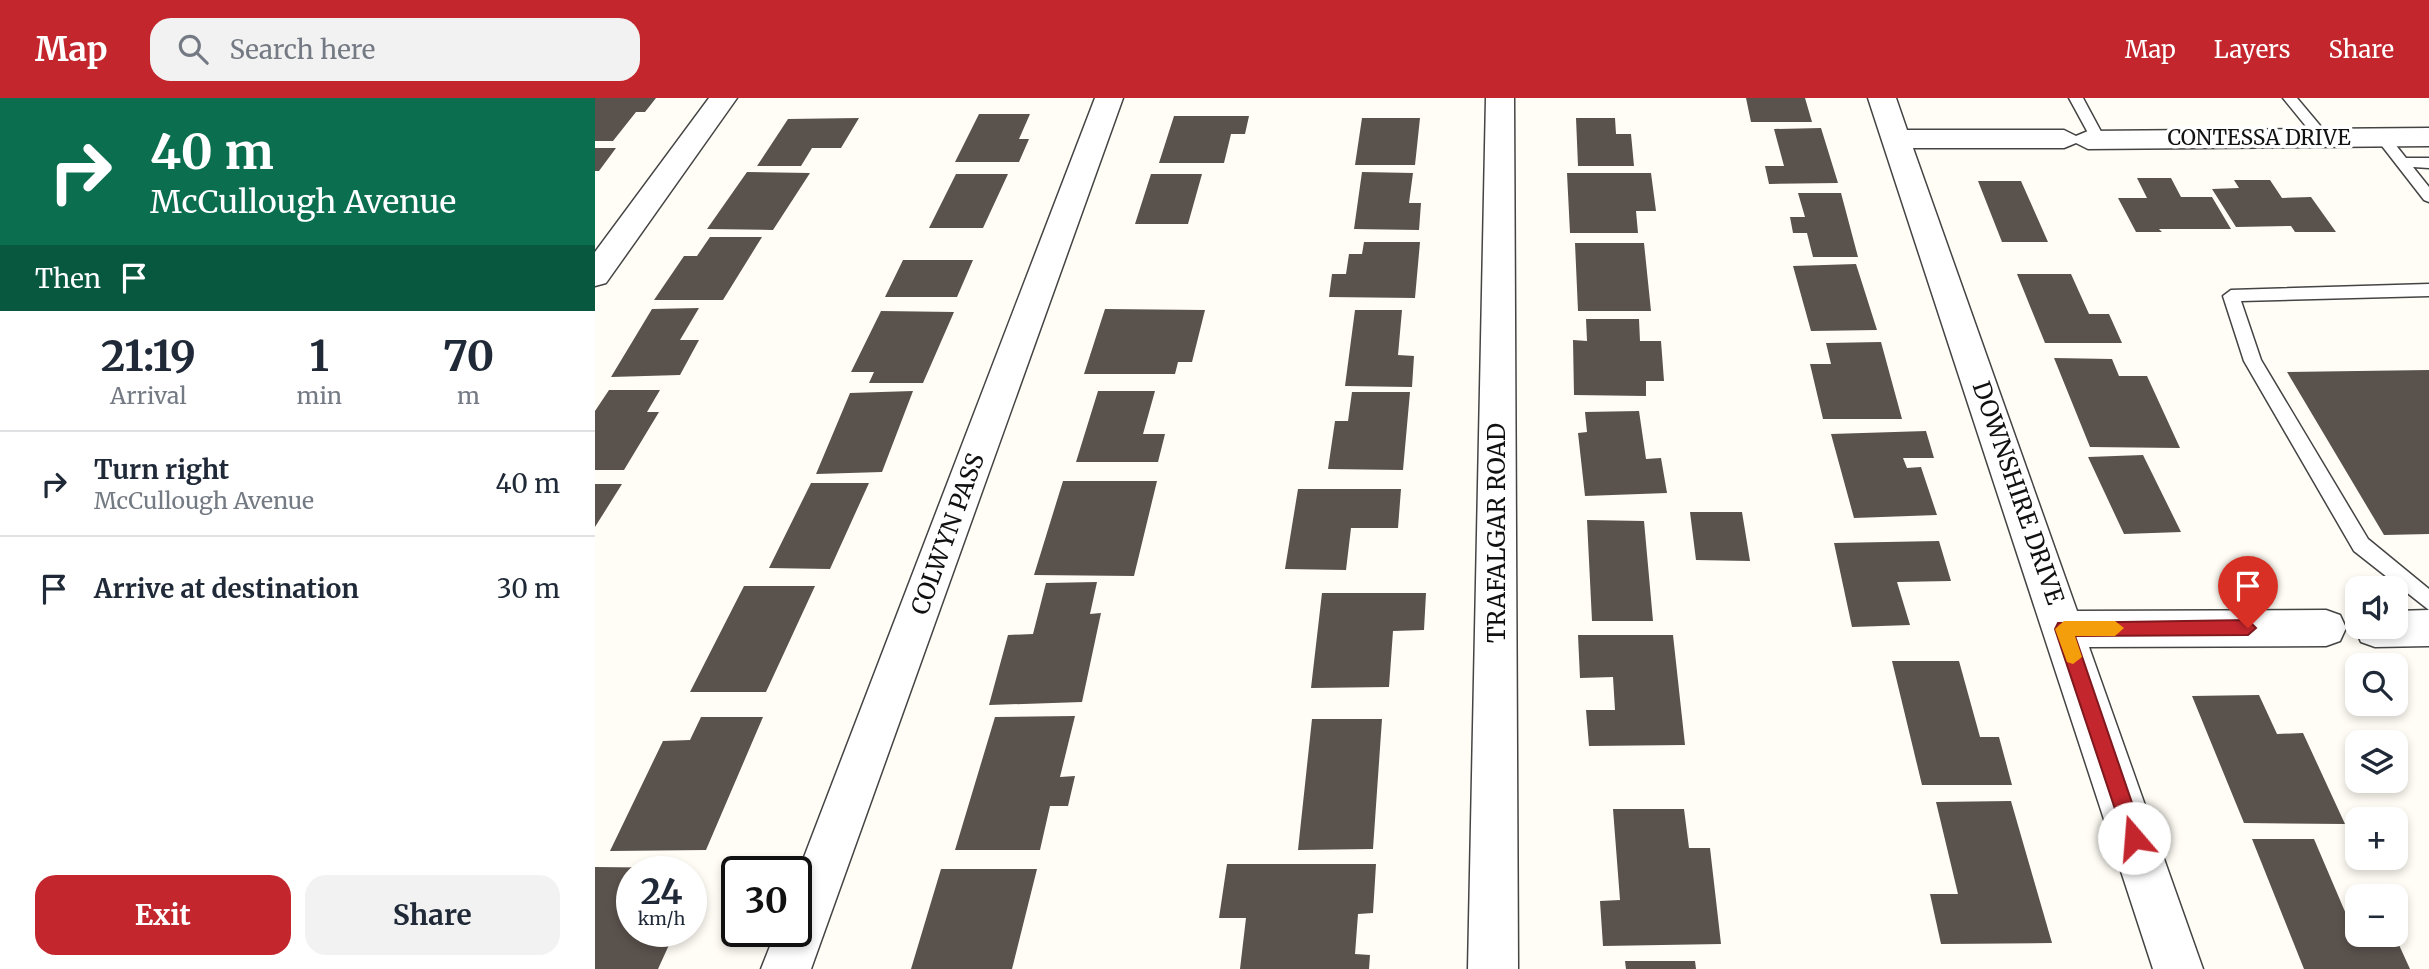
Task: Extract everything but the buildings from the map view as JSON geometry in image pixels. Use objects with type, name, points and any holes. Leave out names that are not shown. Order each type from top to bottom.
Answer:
[{"type":"street","points":[[595,275],[723,98]]},
{"type":"street","name":"COLWYN PASS","points":[[786,969],[1109,98]]},
{"type":"street","name":"TRAFALGAR ROAD","points":[[1493,969],[1500,98]]},
{"type":"street","name":"DOWNSHIRE DRIVE","points":[[1882,98],[2178,969]]},
{"type":"street","name":"CONTESSA DRIVE","points":[[1897,139],[2429,137]]},
{"type":"street","points":[[2064,629],[2326,628]]},
{"type":"street","points":[[2408,628],[2429,628]]},
{"type":"lane","points":[[2075,98],[2083,139]]},
{"type":"lane","points":[[2290,98],[2323,138]]},
{"type":"lane","points":[[2382,137],[2429,197]]},
{"type":"lane","points":[[2401,163],[2429,163]]},
{"type":"lane","points":[[2429,290],[2231,296],[2253,361],[2361,545],[2429,601]]},
{"type":"slow traffic","points":[[2073,657],[2064,629],[2115,628]]},
{"type":"route","points":[[2134,838],[2064,629],[2248,628]]}]
